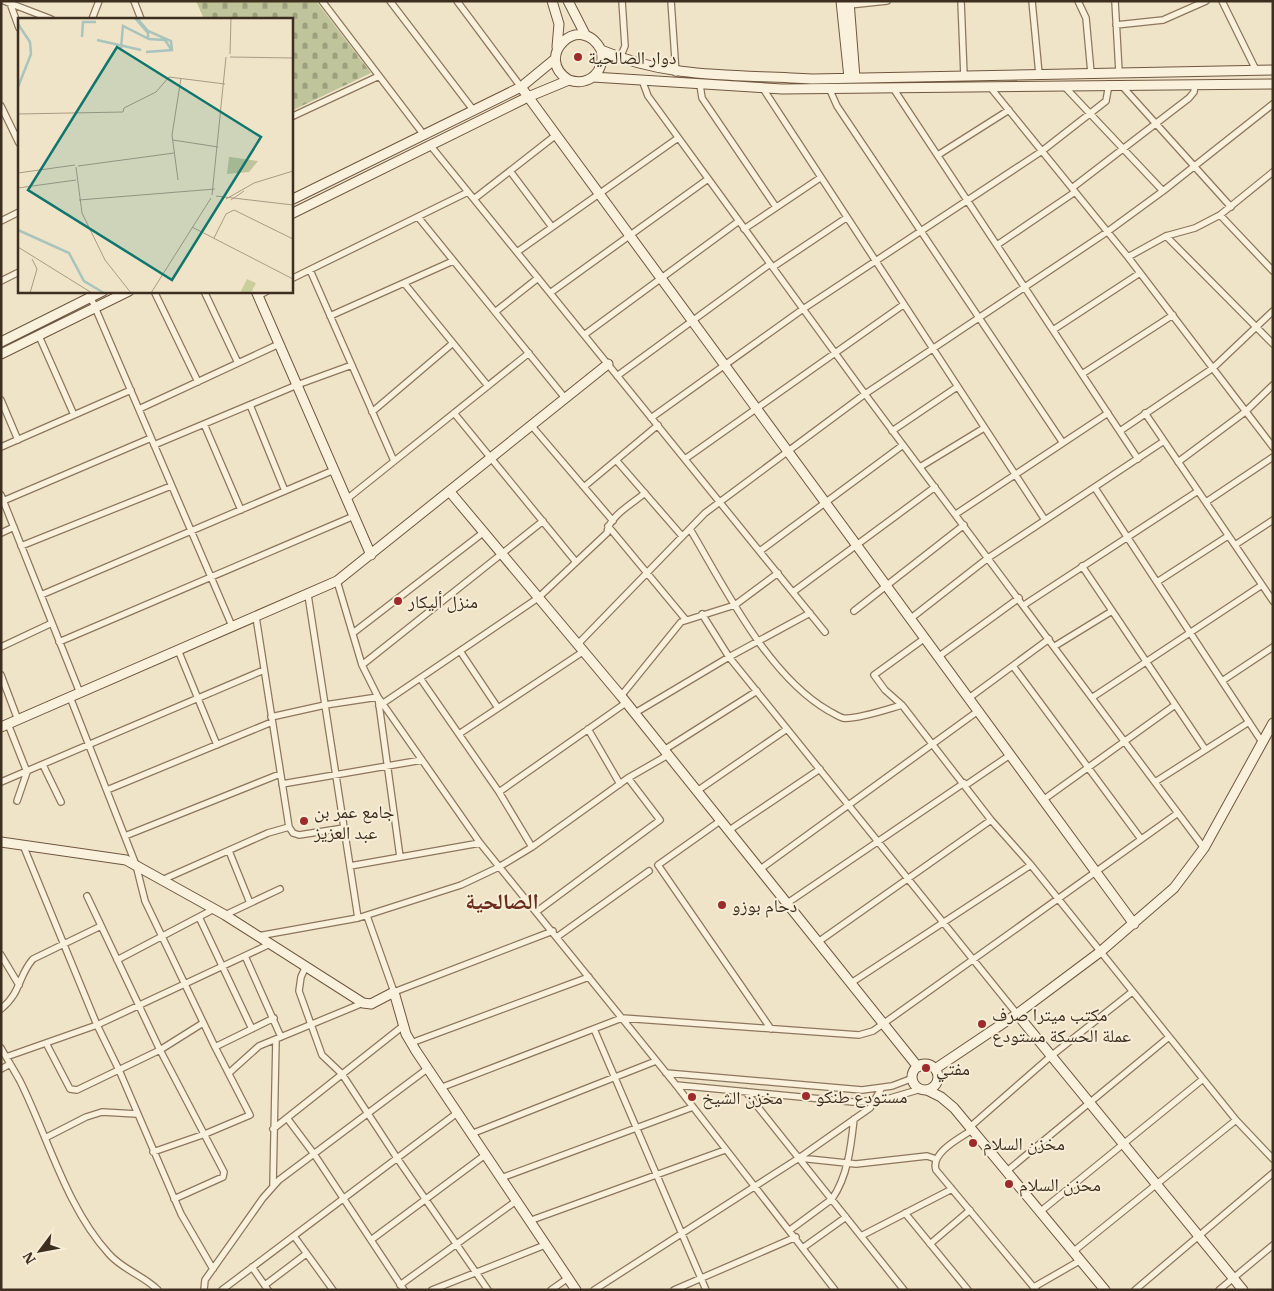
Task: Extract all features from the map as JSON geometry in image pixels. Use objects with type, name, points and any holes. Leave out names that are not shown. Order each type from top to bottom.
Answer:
[{"type":"street","points":[[92,18],[99,1]]},
{"type":"street","points":[[134,1],[141,18]]},
{"type":"street","points":[[322,1],[424,135]]},
{"type":"street","points":[[390,1],[474,111]]},
{"type":"street","points":[[457,1],[1134,924]]},
{"type":"street","points":[[552,1],[559,24],[555,59],[559,72],[569,80],[581,82],[593,77],[700,85],[830,88],[989,85],[1273,84]]},
{"type":"street","points":[[568,1],[586,36]]},
{"type":"street","points":[[620,58],[625,46],[622,1]]},
{"type":"street","points":[[671,1],[676,72]]},
{"type":"street","points":[[852,78],[846,3],[887,1]]},
{"type":"street","points":[[961,1],[964,76]]},
{"type":"street","points":[[1032,1],[1038,74]]},
{"type":"street","points":[[1078,1],[1086,18],[1090,73]]},
{"type":"street","points":[[1115,1],[1120,72]]},
{"type":"street","points":[[1116,25],[1163,20],[1206,1]]},
{"type":"street","points":[[1222,1],[1256,70]]},
{"type":"street","points":[[7,2],[48,18]]},
{"type":"street","points":[[7,2],[18,26]]},
{"type":"street","points":[[557,49],[567,38],[576,35],[586,36],[595,41],[601,50],[620,58],[676,72],[812,79],[1273,70]]},
{"type":"street","points":[[593,77],[601,65],[601,50]]},
{"type":"street","points":[[292,198],[521,87],[555,59]]},
{"type":"street","points":[[292,117],[379,76]]},
{"type":"street","points":[[292,214],[528,97],[569,80]]},
{"type":"street","points":[[642,80],[645,91],[678,138],[864,394],[1024,604],[1204,848]]},
{"type":"street","points":[[651,418],[803,309],[1042,151],[1106,100],[1109,84]]},
{"type":"street","points":[[1120,84],[1231,207]]},
{"type":"street","points":[[997,245],[1074,190],[1189,98],[1194,92],[1195,84]]},
{"type":"street","points":[[700,85],[702,98],[776,207]]},
{"type":"street","points":[[989,85],[1128,257],[1273,447]]},
{"type":"street","points":[[1062,85],[1163,191]]},
{"type":"street","points":[[762,87],[874,262],[1046,520]]},
{"type":"street","points":[[830,88],[837,106],[1063,443]]},
{"type":"street","points":[[893,88],[1138,459]]},
{"type":"street","points":[[459,734],[580,648],[682,536],[720,502],[864,394],[1026,288],[1107,232],[1163,191],[1273,104]]},
{"type":"street","points":[[1,106],[18,141]]},
{"type":"street","points":[[938,155],[1009,110]]},
{"type":"street","points":[[474,199],[556,135]]},
{"type":"street","points":[[517,252],[678,138]]},
{"type":"street","points":[[430,145],[826,632]]},
{"type":"street","points":[[510,170],[552,227]]},
{"type":"street","points":[[1128,257],[1166,236],[1195,228],[1220,215],[1273,172]]},
{"type":"street","points":[[744,229],[820,178]]},
{"type":"street","points":[[550,293],[708,179]]},
{"type":"street","points":[[292,279],[468,192]]},
{"type":"street","points":[[1,220],[18,212]]},
{"type":"street","points":[[1220,215],[1273,270]]},
{"type":"street","points":[[418,217],[565,398]]},
{"type":"street","points":[[617,376],[771,266],[846,218]]},
{"type":"street","points":[[584,335],[739,221]]},
{"type":"street","points":[[1166,236],[1273,344]]},
{"type":"street","points":[[330,316],[454,261]]},
{"type":"street","points":[[310,270],[394,461]]},
{"type":"street","points":[[1,281],[18,272]]},
{"type":"street","points":[[1053,330],[1140,273]]},
{"type":"street","points":[[495,312],[538,278]]},
{"type":"street","points":[[404,283],[488,386]]},
{"type":"street","points":[[1,354],[127,292]]},
{"type":"street","points":[[154,292],[198,382]]},
{"type":"street","points":[[204,292],[238,363]]},
{"type":"street","points":[[1,342],[89,294],[232,626]]},
{"type":"street","points":[[257,294],[371,555]]},
{"type":"street","points":[[685,459],[903,305]]},
{"type":"street","points":[[1120,431],[1213,368],[1273,312]]},
{"type":"street","points":[[1082,374],[1173,316]]},
{"type":"street","points":[[39,336],[74,415]]},
{"type":"street","points":[[372,412],[454,343]]},
{"type":"street","points":[[139,409],[279,344]]},
{"type":"street","points":[[347,499],[529,353]]},
{"type":"street","points":[[17,801],[27,772],[5,726],[232,626],[308,595],[337,580],[371,555],[450,492],[491,456],[608,364]]},
{"type":"street","points":[[154,445],[297,385],[352,365]]},
{"type":"street","points":[[1178,462],[1245,412],[1273,385]]},
{"type":"street","points":[[892,431],[957,387]]},
{"type":"street","points":[[1,447],[131,390]]},
{"type":"street","points":[[1,400],[18,440]]},
{"type":"street","points":[[250,405],[285,491]]},
{"type":"street","points":[[454,413],[576,562]]},
{"type":"street","points":[[956,514],[1108,413]]},
{"type":"street","points":[[1145,413],[1262,585],[1270,591],[1273,601]]},
{"type":"street","points":[[204,424],[241,510]]},
{"type":"street","points":[[531,425],[613,521]]},
{"type":"street","points":[[585,486],[658,425]]},
{"type":"street","points":[[920,467],[984,428]]},
{"type":"street","points":[[80,693],[2,498],[151,438]]},
{"type":"street","points":[[910,619],[988,558],[1164,441]]},
{"type":"street","points":[[760,551],[903,444]]},
{"type":"street","points":[[1206,502],[1273,457]]},
{"type":"street","points":[[616,460],[682,536]]},
{"type":"street","points":[[41,595],[334,470]]},
{"type":"street","points":[[21,546],[172,486]]},
{"type":"street","points":[[793,592],[936,488]]},
{"type":"street","points":[[1095,488],[1262,742]]},
{"type":"street","points":[[1024,604],[1198,491]]},
{"type":"street","points":[[450,492],[624,699],[786,904],[885,1023],[918,1067]]},
{"type":"street","points":[[380,705],[538,598],[607,533],[608,526],[613,521],[645,493]]},
{"type":"street","points":[[59,642],[354,516]]},
{"type":"street","points":[[1235,545],[1273,520]]},
{"type":"street","points":[[362,665],[543,521]]},
{"type":"street","points":[[854,612],[964,525]]},
{"type":"street","points":[[608,526],[686,620]]},
{"type":"street","points":[[1,533],[14,527]]},
{"type":"street","points":[[690,529],[735,605],[774,662],[816,704],[842,718],[902,705]]},
{"type":"street","points":[[353,633],[484,532]]},
{"type":"street","points":[[1157,582],[1228,536]]},
{"type":"street","points":[[1082,566],[1205,750]]},
{"type":"street","points":[[498,792],[588,729],[624,699],[681,622],[735,605],[778,573]]},
{"type":"street","points":[[337,580],[362,665],[380,705],[400,857]]},
{"type":"street","points":[[1093,698],[1262,585]]},
{"type":"street","points":[[308,595],[358,918]]},
{"type":"street","points":[[938,657],[1019,598]]},
{"type":"street","points":[[1055,646],[1112,611]]},
{"type":"street","points":[[635,713],[729,657],[810,613]]},
{"type":"street","points":[[702,614],[729,657],[1089,1103],[1243,1290]]},
{"type":"street","points":[[256,616],[289,827],[293,833],[299,835],[344,828]]},
{"type":"street","points":[[1,647],[52,623]]},
{"type":"street","points":[[925,638],[874,675],[885,690],[902,705],[933,743],[992,820],[1031,865],[1236,1120],[1273,1159]]},
{"type":"street","points":[[969,698],[1049,640]]},
{"type":"street","points":[[1222,681],[1273,647]]},
{"type":"street","points":[[178,650],[218,745]]},
{"type":"street","points":[[460,651],[498,708]]},
{"type":"street","points":[[1013,666],[1141,839]]},
{"type":"street","points":[[1,782],[264,670]]},
{"type":"street","points":[[1,674],[18,720]]},
{"type":"street","points":[[420,678],[498,792],[532,847]]},
{"type":"street","points":[[257,936],[366,916],[461,885],[499,867],[532,847],[628,778],[757,691]]},
{"type":"street","points":[[70,697],[136,865],[145,901],[203,1023],[250,1114],[205,1134],[154,1152]]},
{"type":"street","points":[[107,790],[218,745],[272,719],[325,705],[378,697]]},
{"type":"street","points":[[380,705],[422,760],[480,843],[676,1085],[725,1150],[804,1247],[835,1290]]},
{"type":"street","points":[[1043,800],[1175,705]]},
{"type":"street","points":[[759,870],[978,711]]},
{"type":"street","points":[[1155,782],[1249,722]]},
{"type":"street","points":[[935,1069],[1017,1014],[1100,952],[1174,888],[1204,848],[1273,723]]},
{"type":"street","points":[[588,729],[620,784]]},
{"type":"street","points":[[697,791],[787,729]]},
{"type":"street","points":[[786,904],[877,841],[1010,755]]},
{"type":"street","points":[[282,784],[336,773],[422,760]]},
{"type":"street","points":[[43,765],[61,802]]},
{"type":"street","points":[[728,830],[820,769]]},
{"type":"street","points":[[125,836],[280,774]]},
{"type":"street","points":[[536,912],[660,820],[628,778]]},
{"type":"street","points":[[440,1088],[622,1018],[858,1035],[872,1031],[1178,813]]},
{"type":"street","points":[[818,942],[992,820]]},
{"type":"street","points":[[720,821],[658,864],[771,1029]]},
{"type":"street","points":[[161,881],[268,833],[289,827]]},
{"type":"street","points":[[1,842],[106,856],[136,865],[161,881],[225,915],[363,1003],[371,1004],[394,992],[553,931]]},
{"type":"street","points":[[350,866],[480,843]]},
{"type":"street","points":[[22,844],[97,1025],[119,1070],[174,1199],[192,1235],[213,1269]]},
{"type":"street","points":[[229,851],[250,903]]},
{"type":"street","points":[[852,983],[1031,865]]},
{"type":"street","points":[[557,937],[649,871]]},
{"type":"street","points":[[225,915],[280,888]]},
{"type":"street","points":[[87,896],[138,1006],[205,1134],[224,1175],[174,1199]]},
{"type":"street","points":[[117,960],[214,910]]},
{"type":"street","points":[[366,916],[394,992],[403,1026],[411,1044],[576,1290]]},
{"type":"street","points":[[199,917],[252,1029]]},
{"type":"street","points":[[1,1009],[13,999],[27,966],[33,959],[101,926]]},
{"type":"street","points":[[6,1057],[97,1025],[270,944]]},
{"type":"street","points":[[1,955],[20,985]]},
{"type":"street","points":[[245,956],[274,1018],[279,1038],[273,1128],[273,1185]]},
{"type":"street","points":[[306,966],[301,977],[299,991],[322,1055],[342,1074],[488,1290]]},
{"type":"street","points":[[411,1044],[589,977]]},
{"type":"street","points":[[1081,1260],[1035,1289],[936,1170],[936,1159],[1051,1056],[1132,992]]},
{"type":"street","points":[[229,1073],[259,1046],[363,1003]]},
{"type":"street","points":[[215,1047],[274,1018]]},
{"type":"street","points":[[46,1043],[67,1084],[73,1090],[160,1050],[203,1023]]},
{"type":"street","points":[[273,1128],[403,1026]]},
{"type":"street","points":[[594,1029],[706,1290]]},
{"type":"street","points":[[1007,1171],[1169,1038]]},
{"type":"street","points":[[1,1048],[45,1138],[67,1189],[100,1244],[125,1269],[146,1280],[158,1290]]},
{"type":"street","points":[[470,1134],[656,1061]]},
{"type":"street","points":[[1,1069],[10,1064]]},
{"type":"street","points":[[666,1073],[853,1090],[881,1089],[912,1078],[918,1067],[927,1065],[935,1069],[938,1080],[932,1088],[876,1101],[853,1102],[676,1085]]},
{"type":"street","points":[[204,1290],[204,1283],[213,1269],[273,1185],[428,1069]]},
{"type":"street","points":[[912,1078],[915,1085],[948,1102],[1106,1290]]},
{"type":"street","points":[[1041,1211],[1122,1143],[1203,1079]]},
{"type":"street","points":[[594,1290],[799,1158],[876,1101],[881,1089]]},
{"type":"street","points":[[746,1092],[904,1290]]},
{"type":"street","points":[[501,1178],[692,1107]]},
{"type":"street","points":[[45,1138],[102,1112],[137,1114]]},
{"type":"street","points":[[222,1290],[457,1113]]},
{"type":"street","points":[[287,1118],[344,1198],[402,1287],[516,1201]]},
{"type":"street","points":[[790,1230],[832,1200],[848,1163],[854,1119]]},
{"type":"street","points":[[1074,1251],[1236,1120]]},
{"type":"street","points":[[529,1221],[725,1150]]},
{"type":"street","points":[[371,1240],[485,1155]]},
{"type":"street","points":[[799,1158],[870,1164],[926,1156],[936,1159]]},
{"type":"street","points":[[1134,1290],[1273,1173]]},
{"type":"street","points":[[861,1236],[952,1188]]},
{"type":"street","points":[[930,1244],[970,1210]]},
{"type":"street","points":[[905,1213],[968,1290]]},
{"type":"street","points":[[804,1247],[846,1217]]},
{"type":"street","points":[[294,1236],[333,1290]]},
{"type":"street","points":[[674,1290],[796,1237]]},
{"type":"street","points":[[432,1290],[545,1244]]},
{"type":"street","points":[[1219,1290],[1273,1245]]},
{"type":"street","points":[[252,1267],[266,1287],[306,1254]]},
{"type":"street","points":[[551,1290],[568,1278]]},
{"type":"green space","points":[[196,1],[316,1],[371,73],[292,111],[292,18],[204,18]]},
{"type":"place","name":"دوار الصالحية","points":[[578,57]]},
{"type":"place","name":"منزل أليكار","points":[[398,601]]},
{"type":"place","name":"جامع عمر بن عبد العزيز","points":[[304,821]]},
{"type":"place","name":"دحام بوزو","points":[[722,905]]},
{"type":"place","name":"مكتب ميترا صرف عملة الحسكة مستودع","points":[[982,1024]]},
{"type":"place","name":"مفتي","points":[[926,1068]]},
{"type":"place","name":"مستودع طنكو","points":[[806,1096]]},
{"type":"place","name":"مخزن الشيخ","points":[[692,1097]]},
{"type":"place","name":"مخزن السلام","points":[[973,1143]]},
{"type":"place","name":"محزن السلام","points":[[1009,1184]]},
{"type":"district","name":"الصالحية","points":[[502,900]]}]
